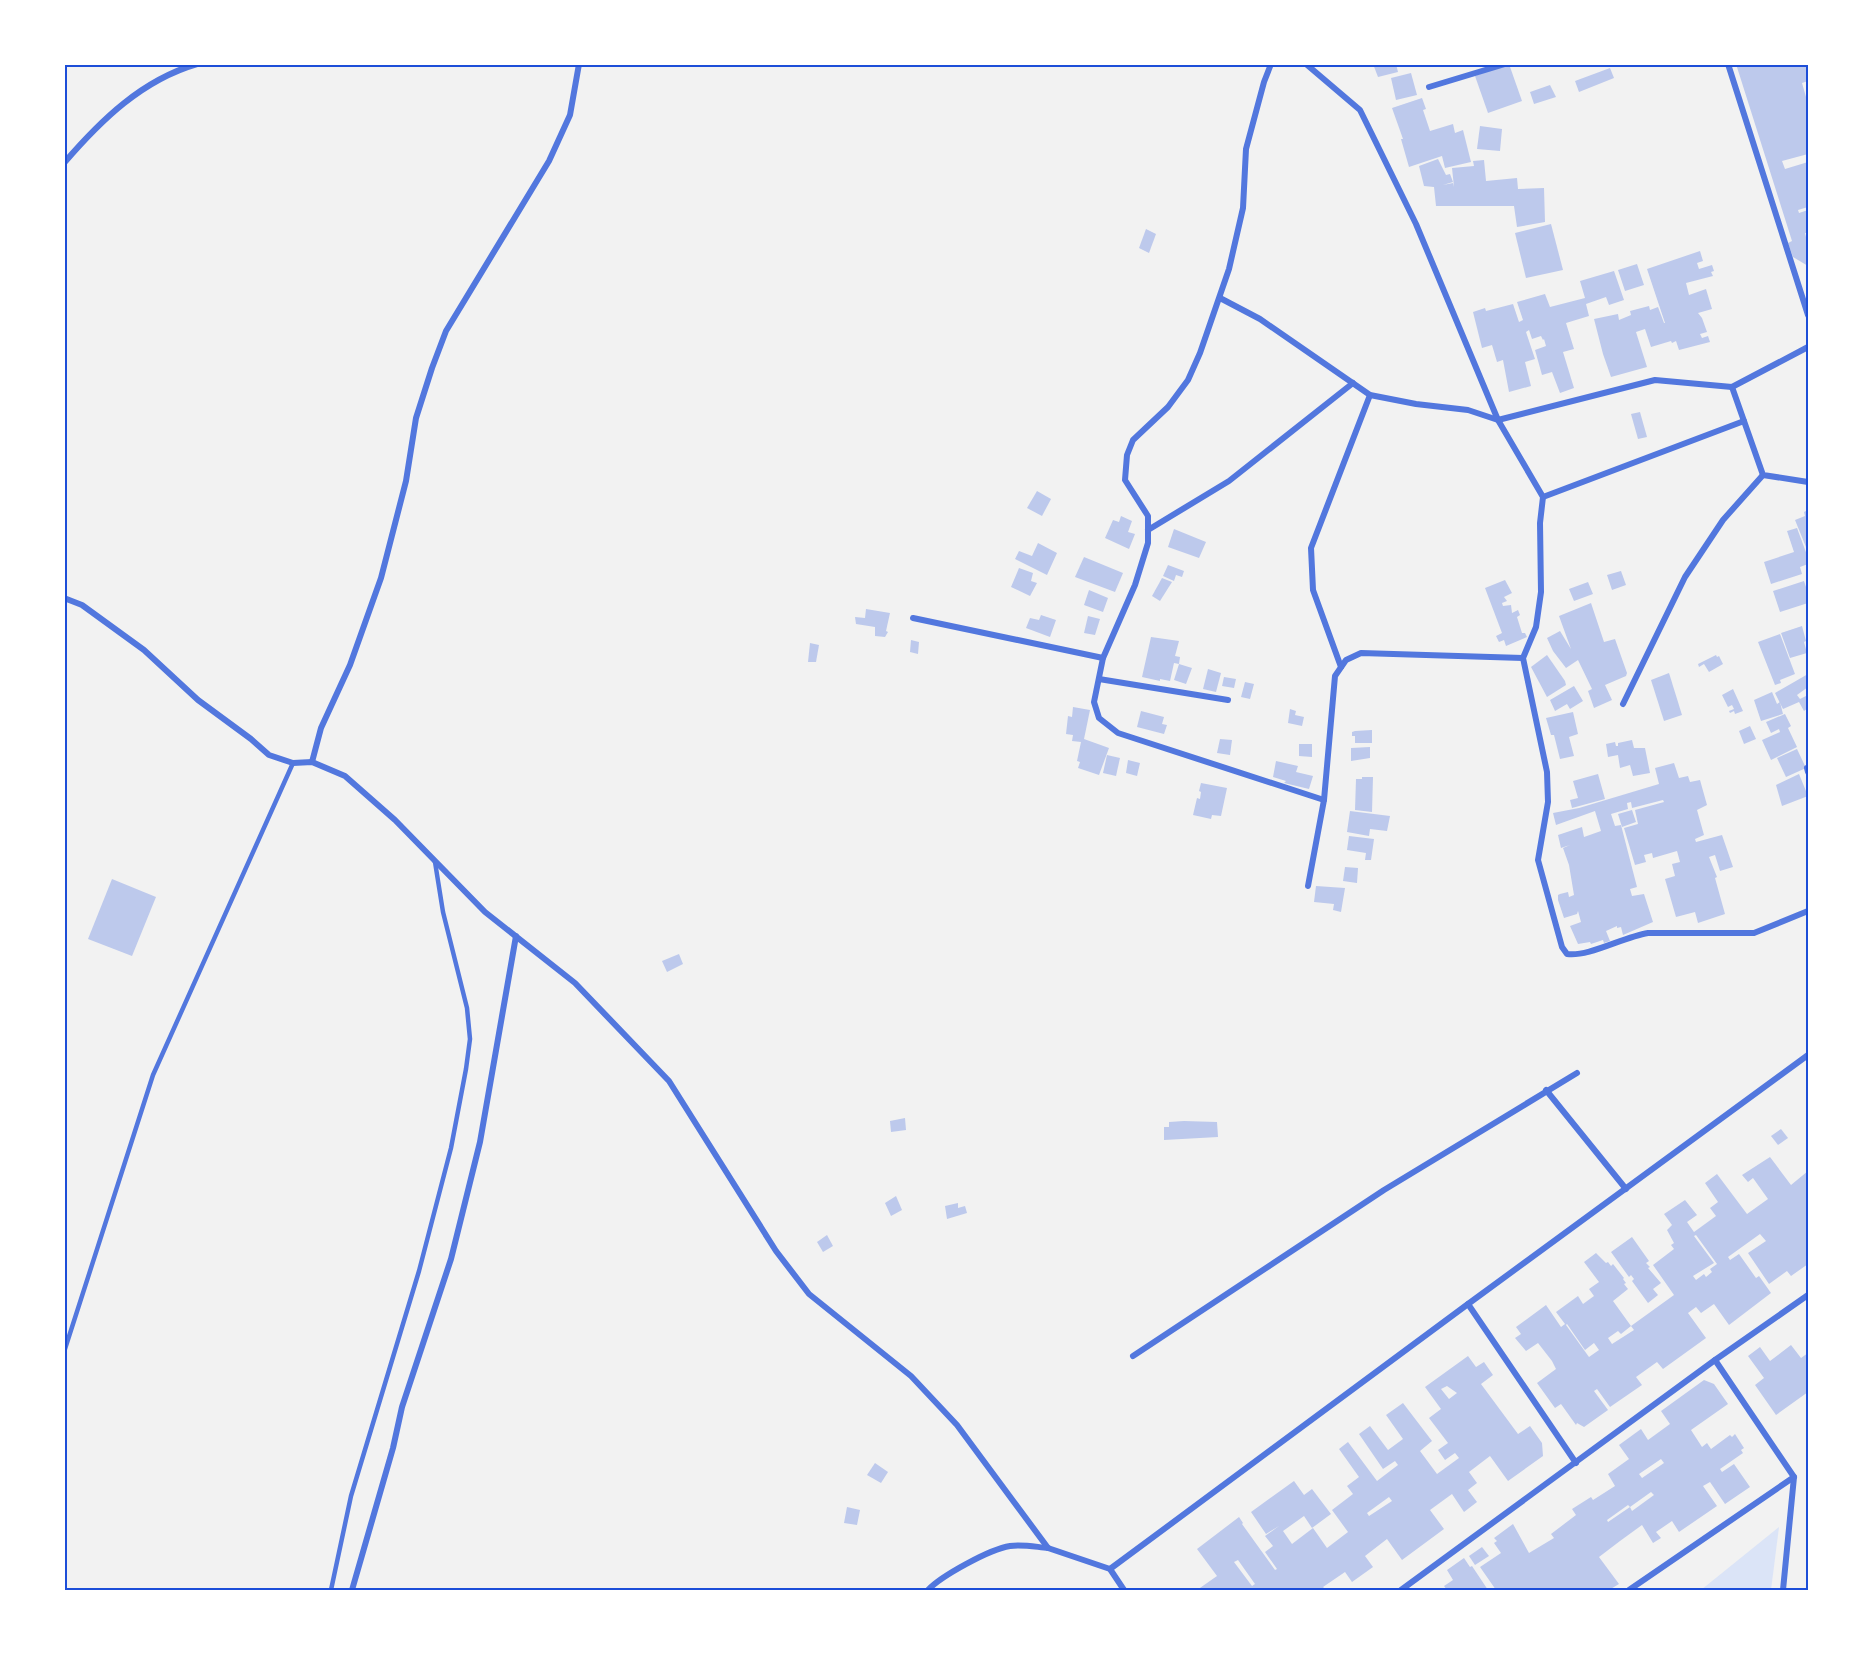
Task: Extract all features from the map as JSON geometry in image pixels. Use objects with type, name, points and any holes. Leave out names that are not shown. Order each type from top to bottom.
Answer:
[{"type":"street","points":[[64,163],[93,129],[141,90],[177,70],[197,64]]},
{"type":"street","points":[[312,762],[321,728],[350,665],[381,578],[406,481],[416,418],[446,331],[549,161],[570,115],[579,64]]},
{"type":"street","points":[[1270,64],[1246,149],[1243,208],[1220,298],[1200,353],[1188,380],[1168,407],[1132,440],[1126,455],[1125,480],[1148,516],[1148,543],[1135,585],[1102,658],[1094,702],[1100,718],[1118,733],[1324,800]]},
{"type":"street","points":[[1306,64],[1360,110],[1416,224],[1498,420],[1542,496],[1541,592],[1536,627],[1523,658],[1547,772],[1548,802],[1538,860],[1562,946],[1567,954],[1577,956],[1648,933],[1754,933],[1809,911]]},
{"type":"street","points":[[1429,87],[1506,64]]},
{"type":"street","points":[[1728,64],[1809,315]]},
{"type":"street","points":[[1220,298],[1260,319],[1370,395],[1416,404],[1468,410],[1498,420],[1655,380],[1732,387],[1809,346]]},
{"type":"street","points":[[1148,530],[1229,481],[1353,383]]},
{"type":"street","points":[[1732,387],[1763,475]]},
{"type":"street","points":[[1341,667],[1313,590],[1311,548],[1370,395]]},
{"type":"street","points":[[1542,496],[1744,421]]},
{"type":"street","points":[[1763,475],[1809,482]]},
{"type":"street","points":[[1623,704],[1685,577],[1723,520],[1763,475]]},
{"type":"street","points":[[64,598],[82,606],[144,650],[198,700],[269,755],[293,763],[312,762],[345,776],[395,820],[485,912],[575,983],[669,1081],[776,1251],[809,1294],[911,1376],[957,1425],[1048,1548]]},
{"type":"street","points":[[913,618],[1102,658]]},
{"type":"street","points":[[1308,886],[1324,800],[1335,676],[1346,660],[1361,653],[1523,658]]},
{"type":"street","points":[[1099,679],[1228,700]]},
{"type":"street","points":[[352,1590],[393,1448],[402,1407],[451,1259],[482,1132],[516,936]]},
{"type":"street","points":[[1110,1569],[1809,1055]]},
{"type":"street","points":[[1133,1356],[1384,1190],[1577,1073]]},
{"type":"street","points":[[1546,1090],[1626,1189]]},
{"type":"street","points":[[1401,1590],[1715,1360],[1809,1295]]},
{"type":"street","points":[[1468,1304],[1576,1463]]},
{"type":"street","points":[[1715,1360],[1794,1478],[1783,1590]]},
{"type":"street","points":[[1631,1590],[1794,1478]]},
{"type":"street","points":[[928,1590],[935,1582],[983,1555],[1010,1546],[1048,1548],[1110,1569],[1124,1590]]},
{"type":"lane","points":[[64,1352],[153,1075],[293,763]]},
{"type":"lane","points":[[331,1590],[351,1496],[419,1271],[451,1148],[466,1069],[470,1039],[467,1008],[443,912],[435,862]]},
{"type":"shaded area","points":[[1779,1527],[1771,1590],[1701,1590]]},
{"type":"building","points":[[1373,64],[1396,64],[1398,72],[1378,77]]},
{"type":"building","points":[[1509,64],[1522,101],[1488,113],[1475,76]]},
{"type":"building","points":[[1736,64],[1808,64],[1808,81],[1802,83],[1808,104],[1808,154],[1782,161],[1785,169],[1808,162],[1808,207],[1798,210],[1799,213],[1808,210],[1808,233],[1805,233],[1806,237],[1808,236],[1808,266],[1793,257],[1788,243],[1792,241]]},
{"type":"building","points":[[1610,68],[1614,78],[1579,92],[1575,81]]},
{"type":"building","points":[[1411,73],[1417,95],[1396,100],[1391,78]]},
{"type":"building","points":[[1550,85],[1556,97],[1534,104],[1530,92]]},
{"type":"building","points":[[1422,98],[1426,109],[1423,110],[1430,131],[1453,124],[1455,133],[1463,130],[1471,162],[1445,168],[1442,156],[1409,167],[1401,139],[1403,139],[1392,108]]},
{"type":"building","points":[[1480,126],[1502,129],[1500,151],[1477,149]]},
{"type":"building","points":[[1438,159],[1446,175],[1450,174],[1453,182],[1443,185],[1453,183],[1454,187],[1452,168],[1474,166],[1473,161],[1484,160],[1486,181],[1517,178],[1518,189],[1544,188],[1545,222],[1517,227],[1514,206],[1436,206],[1434,187],[1424,186],[1419,166]]},
{"type":"building","points":[[1551,224],[1563,270],[1526,278],[1515,233]]},
{"type":"building","points":[[1146,229],[1156,234],[1149,253],[1139,248]]},
{"type":"building","points":[[1700,251],[1703,261],[1697,263],[1699,269],[1712,265],[1713,276],[1686,283],[1689,295],[1706,289],[1712,309],[1698,313],[1707,332],[1700,334],[1702,338],[1708,336],[1710,342],[1679,350],[1676,341],[1651,347],[1645,329],[1636,332],[1647,367],[1611,377],[1594,319],[1618,314],[1619,320],[1631,315],[1630,311],[1649,306],[1650,310],[1658,307],[1665,323],[1647,269]]},
{"type":"building","points":[[1637,264],[1644,285],[1625,291],[1618,270]]},
{"type":"building","points":[[1614,271],[1624,300],[1609,305],[1606,297],[1586,304],[1589,316],[1566,323],[1574,349],[1563,352],[1574,388],[1560,393],[1552,372],[1542,375],[1535,350],[1546,346],[1544,339],[1541,336],[1532,339],[1529,330],[1526,332],[1535,359],[1525,362],[1531,386],[1509,392],[1503,360],[1497,362],[1492,345],[1482,348],[1473,312],[1513,304],[1519,322],[1523,320],[1517,302],[1545,294],[1550,307],[1585,298],[1580,281]]},
{"type":"building","points":[[1640,412],[1647,437],[1638,439],[1631,414]]},
{"type":"building","points":[[1037,491],[1051,499],[1042,516],[1027,508]]},
{"type":"building","points":[[1808,510],[1808,546],[1806,547],[1795,520],[1805,516],[1804,512]]},
{"type":"building","points":[[1121,516],[1132,521],[1128,532],[1135,534],[1129,549],[1105,538],[1113,520],[1119,522]]},
{"type":"building","points":[[1797,528],[1808,555],[1808,564],[1800,567],[1802,574],[1771,584],[1764,562],[1794,552],[1787,531]]},
{"type":"building","points":[[1174,529],[1206,542],[1199,558],[1168,547]]},
{"type":"building","points":[[1038,543],[1057,553],[1047,575],[1015,559],[1019,551],[1032,556]]},
{"type":"building","points":[[1084,557],[1123,573],[1115,592],[1075,577]]},
{"type":"building","points":[[1168,565],[1184,571],[1182,577],[1176,575],[1174,581],[1163,576]]},
{"type":"building","points":[[1019,568],[1033,573],[1031,581],[1037,583],[1030,596],[1011,587]]},
{"type":"building","points":[[1621,571],[1626,585],[1612,590],[1607,575]]},
{"type":"building","points":[[1162,578],[1172,582],[1160,601],[1152,596]]},
{"type":"building","points":[[1505,580],[1512,593],[1504,597],[1507,601],[1502,603],[1503,606],[1511,605],[1512,613],[1518,610],[1520,615],[1517,617],[1522,633],[1525,633],[1527,637],[1506,646],[1504,640],[1499,642],[1496,636],[1502,633],[1485,588]]},
{"type":"building","points":[[1804,581],[1808,603],[1780,612],[1773,591]]},
{"type":"building","points":[[1588,582],[1593,594],[1574,601],[1569,589]]},
{"type":"building","points":[[1089,590],[1108,598],[1103,612],[1084,605]]},
{"type":"building","points":[[1591,603],[1604,642],[1615,639],[1627,673],[1626,676],[1605,685],[1612,700],[1594,708],[1588,691],[1592,689],[1578,660],[1566,668],[1553,651],[1547,638],[1560,631],[1571,649],[1559,616]]},
{"type":"building","points":[[866,609],[890,613],[886,631],[888,632],[885,637],[875,636],[875,627],[856,624],[855,617],[865,618]]},
{"type":"building","points":[[1041,615],[1056,620],[1050,637],[1026,628],[1030,618],[1039,620]]},
{"type":"building","points":[[1088,616],[1100,619],[1095,635],[1084,633]]},
{"type":"building","points":[[1802,626],[1807,653],[1790,658],[1781,633]]},
{"type":"building","points":[[1780,634],[1795,674],[1780,680],[1781,683],[1775,685],[1758,642]]},
{"type":"building","points":[[1151,637],[1179,641],[1175,656],[1180,657],[1179,664],[1174,663],[1170,681],[1142,677]]},
{"type":"building","points":[[911,640],[919,642],[918,654],[910,652]]},
{"type":"building","points":[[810,643],[819,645],[816,662],[808,662]]},
{"type":"building","points":[[1547,655],[1566,685],[1547,697],[1531,667]]},
{"type":"building","points":[[1716,655],[1723,664],[1709,672],[1704,664],[1699,667],[1698,664]]},
{"type":"building","points":[[1179,664],[1192,668],[1186,684],[1174,680]]},
{"type":"building","points":[[1208,669],[1221,673],[1216,692],[1203,689]]},
{"type":"building","points":[[1669,673],[1682,715],[1664,721],[1651,680]]},
{"type":"building","points":[[1808,674],[1808,687],[1797,695],[1800,699],[1808,695],[1808,708],[1804,711],[1799,702],[1783,709],[1775,693]]},
{"type":"building","points":[[1224,677],[1236,679],[1234,688],[1222,686]]},
{"type":"building","points":[[1245,682],[1254,684],[1250,699],[1241,697]]},
{"type":"building","points":[[1574,686],[1583,701],[1570,709],[1567,704],[1555,711],[1550,700]]},
{"type":"building","points":[[1733,689],[1743,711],[1735,714],[1734,711],[1730,713],[1729,711],[1734,709],[1732,705],[1728,707],[1722,695]]},
{"type":"building","points":[[1772,692],[1777,704],[1780,702],[1783,714],[1761,721],[1754,700]]},
{"type":"building","points":[[1073,707],[1090,710],[1084,739],[1109,748],[1099,775],[1078,768],[1081,742],[1072,741],[1073,735],[1066,734],[1068,716],[1072,717]]},
{"type":"building","points":[[1290,709],[1296,711],[1295,715],[1304,717],[1302,726],[1288,723]]},
{"type":"building","points":[[1141,711],[1164,717],[1162,724],[1167,725],[1164,734],[1137,727]]},
{"type":"building","points":[[1573,712],[1578,734],[1569,737],[1574,756],[1560,759],[1554,735],[1551,735],[1546,718]]},
{"type":"building","points":[[1785,714],[1791,726],[1788,728],[1797,747],[1771,760],[1762,740],[1780,732],[1779,729],[1771,733],[1766,722]]},
{"type":"building","points":[[1750,726],[1756,739],[1744,744],[1739,731]]},
{"type":"building","points":[[1372,730],[1372,743],[1355,743],[1355,736],[1352,736],[1352,732]]},
{"type":"building","points":[[1220,739],[1232,740],[1230,755],[1217,753]]},
{"type":"building","points":[[1632,740],[1634,748],[1645,748],[1650,773],[1633,776],[1630,765],[1620,768],[1618,755],[1608,757],[1606,744],[1615,742],[1618,746],[1618,743]]},
{"type":"building","points":[[1299,744],[1312,744],[1312,757],[1299,756]]},
{"type":"building","points":[[1370,747],[1370,758],[1351,761],[1351,748]]},
{"type":"building","points":[[1797,749],[1806,768],[1786,777],[1777,758]]},
{"type":"building","points":[[1107,755],[1120,758],[1116,776],[1103,773]]},
{"type":"building","points":[[1128,760],[1140,763],[1137,776],[1126,773]]},
{"type":"building","points":[[1276,761],[1298,766],[1296,772],[1313,776],[1309,789],[1284,783],[1286,781],[1273,777]]},
{"type":"building","points":[[1674,763],[1679,778],[1688,776],[1690,782],[1700,780],[1707,805],[1697,810],[1704,835],[1695,839],[1696,842],[1722,835],[1733,867],[1720,871],[1715,855],[1709,857],[1717,877],[1715,878],[1725,914],[1698,923],[1695,912],[1676,917],[1665,879],[1675,876],[1672,864],[1680,862],[1677,851],[1653,858],[1652,853],[1644,855],[1646,862],[1635,865],[1624,828],[1638,824],[1635,810],[1664,802],[1663,800],[1632,808],[1631,802],[1627,803],[1628,809],[1611,814],[1615,826],[1621,825],[1637,887],[1630,889],[1632,896],[1644,894],[1653,922],[1623,935],[1621,927],[1617,928],[1617,926],[1606,931],[1610,941],[1604,943],[1603,940],[1591,944],[1590,942],[1578,944],[1570,926],[1581,922],[1578,911],[1577,914],[1564,918],[1558,900],[1560,894],[1568,892],[1569,897],[1574,895],[1569,865],[1563,848],[1570,845],[1561,848],[1558,835],[1582,827],[1584,837],[1601,831],[1595,811],[1556,825],[1553,813],[1579,808],[1659,784],[1655,768]]},
{"type":"building","points":[[1598,774],[1605,799],[1572,808],[1570,800],[1578,798],[1573,781]]},
{"type":"building","points":[[1799,774],[1808,796],[1782,806],[1776,785]]},
{"type":"building","points":[[1362,777],[1373,777],[1372,812],[1355,810],[1356,779],[1362,779]]},
{"type":"building","points":[[1201,783],[1227,788],[1221,816],[1212,815],[1211,819],[1193,815],[1197,798],[1200,799]]},
{"type":"building","points":[[1632,810],[1636,822],[1622,827],[1618,814]]},
{"type":"building","points":[[1350,811],[1390,816],[1387,831],[1370,829],[1369,836],[1347,832]]},
{"type":"building","points":[[1349,836],[1374,839],[1371,860],[1365,860],[1366,853],[1347,850]]},
{"type":"building","points":[[1345,867],[1358,868],[1357,883],[1343,881]]},
{"type":"building","points":[[112,879],[156,897],[132,956],[88,939]]},
{"type":"building","points":[[1316,886],[1345,888],[1341,912],[1333,910],[1334,904],[1314,902]]},
{"type":"building","points":[[679,954],[683,964],[667,972],[662,961]]},
{"type":"building","points":[[905,1118],[906,1130],[891,1132],[890,1121]]},
{"type":"building","points":[[1169,1122],[1217,1122],[1218,1137],[1164,1140],[1164,1127],[1169,1127]]},
{"type":"building","points":[[1781,1129],[1788,1138],[1778,1145],[1771,1136]]},
{"type":"building","points":[[1770,1157],[1791,1185],[1808,1171],[1808,1264],[1791,1276],[1787,1271],[1769,1284],[1748,1253],[1766,1241],[1760,1234],[1728,1257],[1730,1260],[1739,1254],[1756,1278],[1759,1276],[1771,1293],[1729,1325],[1714,1304],[1701,1313],[1696,1307],[1688,1313],[1706,1338],[1663,1369],[1657,1362],[1636,1377],[1642,1385],[1610,1407],[1597,1389],[1594,1391],[1608,1410],[1584,1427],[1577,1423],[1576,1425],[1561,1404],[1555,1408],[1537,1383],[1556,1369],[1552,1361],[1538,1343],[1526,1351],[1515,1338],[1521,1334],[1516,1327],[1546,1305],[1561,1327],[1565,1324],[1556,1312],[1578,1296],[1583,1304],[1594,1296],[1589,1289],[1599,1282],[1584,1262],[1596,1253],[1606,1263],[1608,1262],[1611,1266],[1613,1264],[1626,1283],[1624,1284],[1628,1289],[1613,1301],[1631,1326],[1674,1295],[1653,1265],[1674,1249],[1671,1245],[1674,1243],[1667,1230],[1672,1225],[1664,1214],[1685,1200],[1697,1215],[1687,1222],[1694,1232],[1716,1216],[1710,1208],[1718,1202],[1705,1183],[1717,1174],[1747,1214],[1768,1199],[1753,1178],[1748,1182],[1742,1175]],"holes":[[[1696,1235],[1717,1264],[1710,1269],[1712,1272],[1706,1277],[1704,1274],[1696,1280],[1693,1276],[1714,1263],[1694,1236]],[[1567,1324],[1585,1350],[1594,1343],[1599,1350],[1589,1357]],[[1631,1326],[1634,1330],[1612,1344],[1608,1338],[1618,1331],[1621,1334]]]},
{"type":"building","points":[[896,1196],[902,1210],[891,1216],[885,1203]]},
{"type":"building","points":[[958,1203],[958,1208],[965,1206],[967,1213],[947,1219],[945,1206]]},
{"type":"building","points":[[827,1235],[833,1246],[823,1252],[817,1242]]},
{"type":"building","points":[[1632,1237],[1649,1261],[1646,1263],[1650,1267],[1648,1268],[1661,1283],[1653,1289],[1658,1295],[1648,1303],[1632,1281],[1634,1279],[1631,1275],[1629,1277],[1611,1252]]},
{"type":"building","points":[[1791,1345],[1801,1358],[1808,1353],[1808,1392],[1776,1415],[1755,1385],[1764,1378],[1748,1356],[1760,1347],[1770,1361]]},
{"type":"building","points":[[1468,1356],[1476,1367],[1484,1362],[1493,1375],[1481,1384],[1518,1434],[1530,1426],[1542,1443],[1543,1456],[1508,1481],[1490,1456],[1469,1472],[1477,1483],[1468,1490],[1477,1502],[1464,1512],[1452,1494],[1430,1510],[1444,1529],[1402,1560],[1387,1539],[1365,1556],[1373,1567],[1352,1582],[1345,1572],[1323,1587],[1326,1590],[1197,1590],[1217,1576],[1197,1549],[1239,1517],[1275,1570],[1277,1569],[1265,1552],[1273,1546],[1265,1536],[1279,1526],[1266,1534],[1251,1512],[1294,1481],[1304,1495],[1312,1489],[1331,1514],[1312,1528],[1304,1516],[1283,1531],[1292,1544],[1313,1528],[1327,1548],[1348,1532],[1332,1510],[1353,1494],[1347,1486],[1359,1477],[1339,1449],[1348,1442],[1377,1481],[1398,1465],[1395,1461],[1383,1469],[1359,1434],[1370,1426],[1388,1450],[1403,1439],[1386,1415],[1403,1403],[1432,1441],[1420,1451],[1437,1474],[1459,1458],[1455,1453],[1445,1460],[1438,1450],[1448,1443],[1429,1418],[1441,1409],[1425,1387]],"holes":[[[1447,1386],[1457,1393],[1449,1399],[1441,1389]],[[1389,1497],[1392,1501],[1369,1516],[1367,1513]],[[1238,1560],[1255,1584],[1252,1586],[1234,1562]]]},
{"type":"building","points":[[1704,1380],[1714,1384],[1728,1404],[1691,1430],[1702,1447],[1707,1443],[1711,1449],[1730,1435],[1732,1437],[1735,1434],[1744,1448],[1741,1450],[1743,1453],[1720,1469],[1722,1472],[1734,1464],[1750,1487],[1725,1504],[1710,1482],[1703,1486],[1717,1506],[1679,1532],[1672,1521],[1656,1532],[1661,1538],[1653,1543],[1642,1525],[1620,1541],[1599,1557],[1619,1584],[1609,1590],[1496,1590],[1480,1567],[1501,1553],[1494,1543],[1497,1541],[1494,1538],[1513,1524],[1529,1553],[1554,1538],[1551,1534],[1576,1515],[1572,1509],[1591,1497],[1593,1500],[1615,1486],[1608,1474],[1629,1459],[1619,1445],[1641,1429],[1648,1440],[1670,1424],[1661,1411]],"holes":[[[1661,1459],[1664,1463],[1642,1478],[1639,1474]],[[1651,1492],[1654,1495],[1632,1511],[1630,1507]],[[1628,1505],[1630,1507],[1608,1522],[1607,1520]]]},
{"type":"building","points":[[875,1463],[888,1472],[881,1483],[867,1475]]},
{"type":"building","points":[[847,1507],[860,1510],[857,1525],[844,1523]]},
{"type":"building","points":[[1482,1547],[1489,1556],[1475,1565],[1469,1556]]},
{"type":"building","points":[[1464,1558],[1488,1590],[1447,1590],[1444,1586],[1453,1580],[1447,1570]]}]
